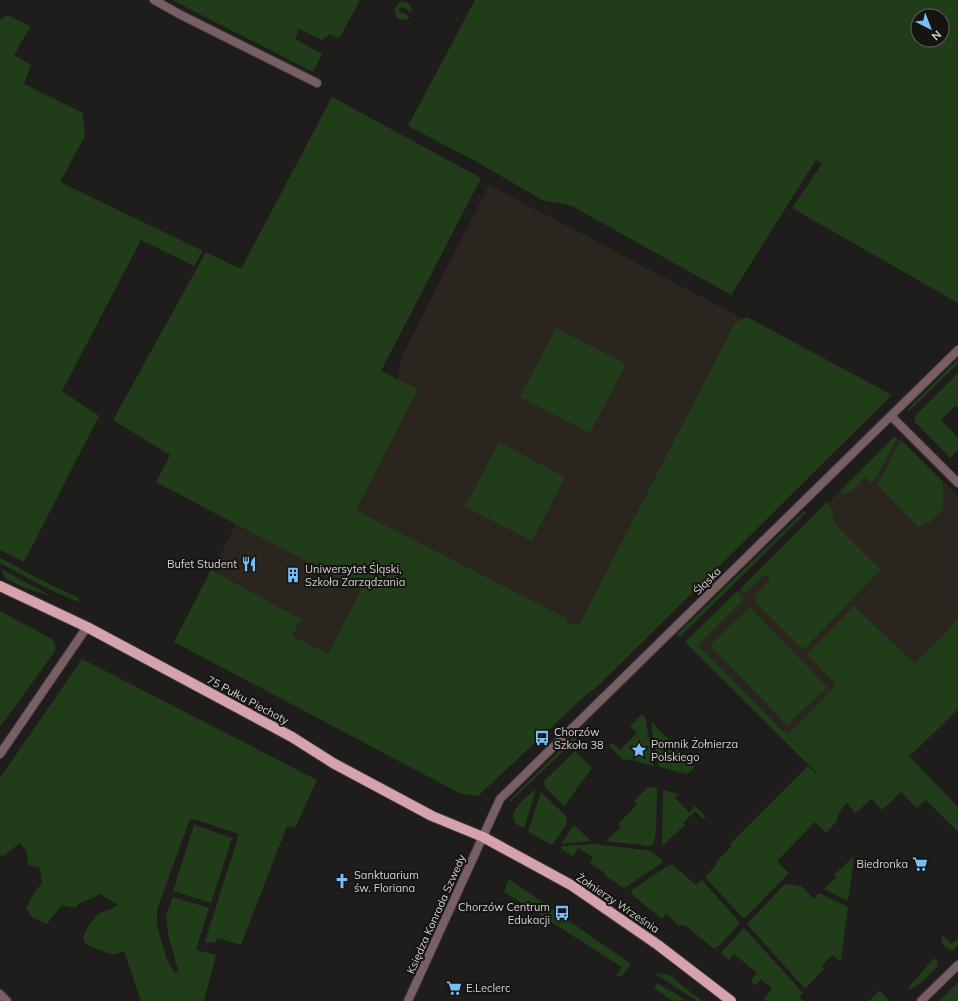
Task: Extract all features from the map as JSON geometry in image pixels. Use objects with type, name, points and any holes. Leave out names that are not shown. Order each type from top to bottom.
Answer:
[{"type":"main road","name":"75 Pułku Piechoty","points":[[0,586],[87,627],[292,737],[332,763],[432,816],[483,837]]},
{"type":"main road","name":"Żołnierzy Września","points":[[483,837],[571,885],[658,945],[731,1001]]},
{"type":"street","points":[[154,0],[317,83]]},
{"type":"street","name":"Śląska","points":[[483,837],[500,799],[958,350]]},
{"type":"street","points":[[891,416],[958,483]]},
{"type":"street","points":[[0,754],[87,627]]},
{"type":"street","name":"Księdza Konrada Szwedy","points":[[408,1001],[483,837]]},
{"type":"street","points":[[921,1001],[958,965]]},
{"type":"street","points":[[0,994],[7,1001]]},
{"type":"shaded area","points":[[489,185],[753,324],[583,632],[359,683],[208,578],[236,524],[324,548],[390,420],[402,356]]},
{"type":"shaded area","points":[[894,438],[901,440],[958,496],[958,710],[855,811],[687,643]]},
{"type":"green space","points":[[172,0],[360,0],[339,39],[330,34],[322,40],[299,29],[295,39],[322,54],[313,72]]},
{"type":"green space","points":[[475,0],[958,0],[958,303],[792,208],[822,164],[816,160],[731,295],[572,206],[542,200],[479,163],[408,126]]},
{"type":"green space","points":[[403,1],[410,4],[412,10],[409,12],[403,7],[399,8],[400,12],[409,16],[408,19],[402,20],[397,18],[394,10],[398,3]]},
{"type":"green space","points":[[7,15],[31,26],[14,55],[31,65],[24,84],[83,113],[85,136],[60,182],[203,251],[194,266],[141,240],[62,391],[99,416],[24,562],[0,550],[0,20]]},
{"type":"green space","points":[[332,97],[481,178],[381,371],[418,389],[356,510],[567,619],[567,624],[579,625],[735,323],[747,317],[892,395],[596,688],[587,694],[478,796],[461,794],[174,642],[211,570],[301,619],[292,636],[328,654],[361,590],[156,482],[170,455],[113,420],[206,252],[241,269]]},
{"type":"green space","points":[[556,328],[626,364],[590,433],[520,397]]},
{"type":"green space","points":[[958,359],[958,364],[907,413],[910,407]]},
{"type":"green space","points":[[958,373],[958,408],[955,406],[941,420],[958,438],[958,450],[950,458],[914,421],[915,416]]},
{"type":"green space","points":[[894,437],[897,438],[876,478],[871,483],[865,477],[851,492],[839,492]]},
{"type":"green space","points":[[901,440],[943,482],[943,509],[928,524],[926,522],[919,528],[878,486]]},
{"type":"green space","points":[[499,442],[565,477],[532,541],[465,507]]},
{"type":"green space","points":[[827,502],[832,509],[834,523],[881,570],[803,650],[755,602],[756,595],[771,579],[765,574],[745,594],[740,589]]},
{"type":"green space","points":[[804,511],[806,513],[680,637],[677,634]]},
{"type":"green space","points":[[0,558],[79,598],[79,602],[52,591],[0,563]]},
{"type":"green space","points":[[1,569],[51,596],[25,588],[6,579]]},
{"type":"green space","points":[[737,591],[744,599],[698,645],[787,735],[836,685],[807,654],[854,606],[915,664],[958,619],[958,709],[909,756],[958,807],[958,832],[926,800],[917,808],[901,792],[882,810],[872,799],[855,813],[847,803],[839,812],[837,821],[826,833],[815,822],[777,861],[789,873],[744,919],[705,877],[717,864],[716,862],[732,846],[730,844],[808,766],[828,784],[685,642]]},
{"type":"green space","points":[[750,607],[827,687],[787,725],[710,645]]},
{"type":"green space","points":[[0,611],[52,639],[56,648],[0,727]]},
{"type":"green space","points":[[82,659],[317,780],[295,828],[287,826],[241,945],[217,938],[215,943],[205,942],[239,834],[190,819],[157,910],[157,926],[167,960],[174,972],[179,973],[168,934],[166,915],[173,897],[209,908],[196,950],[216,955],[204,1001],[141,1001],[124,951],[112,955],[85,944],[83,937],[97,915],[118,905],[100,894],[81,903],[75,908],[62,905],[47,924],[33,918],[26,909],[34,893],[42,883],[40,868],[28,865],[27,852],[20,843],[3,856],[0,855],[0,778]]},
{"type":"green space","points":[[642,714],[645,717],[654,766],[628,759],[624,761],[609,745],[612,743],[620,750],[637,733],[630,726]]},
{"type":"green space","points":[[651,723],[653,723],[694,767],[694,769],[687,774],[659,767]]},
{"type":"green space","points":[[574,736],[579,736],[510,802],[510,800]]},
{"type":"green space","points":[[575,751],[592,768],[564,806],[545,787],[544,781]]},
{"type":"green space","points":[[648,787],[657,788],[656,832],[654,843],[650,846],[606,841],[621,827],[618,824],[637,805],[634,801]]},
{"type":"green space","points":[[536,789],[524,828],[513,819],[514,814],[519,804]]},
{"type":"green space","points":[[663,790],[679,794],[675,798],[689,812],[695,806],[706,817],[703,819],[695,811],[683,823],[685,825],[662,846]]},
{"type":"green space","points":[[541,792],[566,816],[567,824],[552,845],[528,832]]},
{"type":"green space","points":[[194,825],[232,838],[211,903],[173,891]]},
{"type":"green space","points":[[574,825],[591,841],[561,844]]},
{"type":"green space","points":[[595,844],[651,851],[663,862],[624,888],[604,875],[606,874],[590,863],[593,857],[578,848],[573,856],[562,850],[561,846]]},
{"type":"green space","points":[[853,857],[848,901],[824,889],[836,878],[834,875]]},
{"type":"green space","points":[[669,865],[673,865],[696,885],[702,880],[740,923],[720,945],[714,949],[685,925],[678,925],[666,914],[662,919],[631,894],[632,890]]},
{"type":"green space","points":[[509,879],[631,964],[623,975],[616,977],[622,967],[504,892]]},
{"type":"green space","points":[[785,884],[801,886],[814,899],[819,893],[848,907],[841,960],[840,961],[833,955],[822,965],[824,969],[805,989],[747,924]]},
{"type":"green space","points":[[744,928],[803,993],[799,997],[803,1001],[767,1001],[764,999],[772,988],[761,979],[755,986],[751,980],[757,973],[734,954],[729,960],[721,953]]},
{"type":"green space","points":[[943,935],[951,944],[958,938],[958,945],[952,951],[945,947],[941,941]]},
{"type":"green space","points":[[934,958],[937,961],[938,966],[928,977],[915,987],[907,989]]},
{"type":"green space","points":[[654,973],[668,974],[702,1001],[697,1001]]},
{"type":"green space","points":[[958,982],[958,1001],[939,1001]]},
{"type":"green space","points":[[657,983],[686,1000],[673,1001],[654,988]]},
{"type":"green space","points":[[880,990],[889,1001],[869,1001]]},
{"type":"place","name":"Bufet Student","points":[[249,564]]},
{"type":"place","name":"Uniwersytet Śląski, Szkoła Zarządzania","points":[[293,575]]},
{"type":"place","name":"Chorzów Szkoła 38","points":[[542,738]]},
{"type":"place","name":"Pomnik Żołnierza Polskiego","points":[[639,750]]},
{"type":"place","name":"Biedronka","points":[[920,864]]},
{"type":"place","name":"Sanktuarium św. Floriana","points":[[342,881]]},
{"type":"place","name":"Chorzów Centrum Edukacji","points":[[562,913]]},
{"type":"place","name":"E.Leclerc","points":[[454,988]]}]
